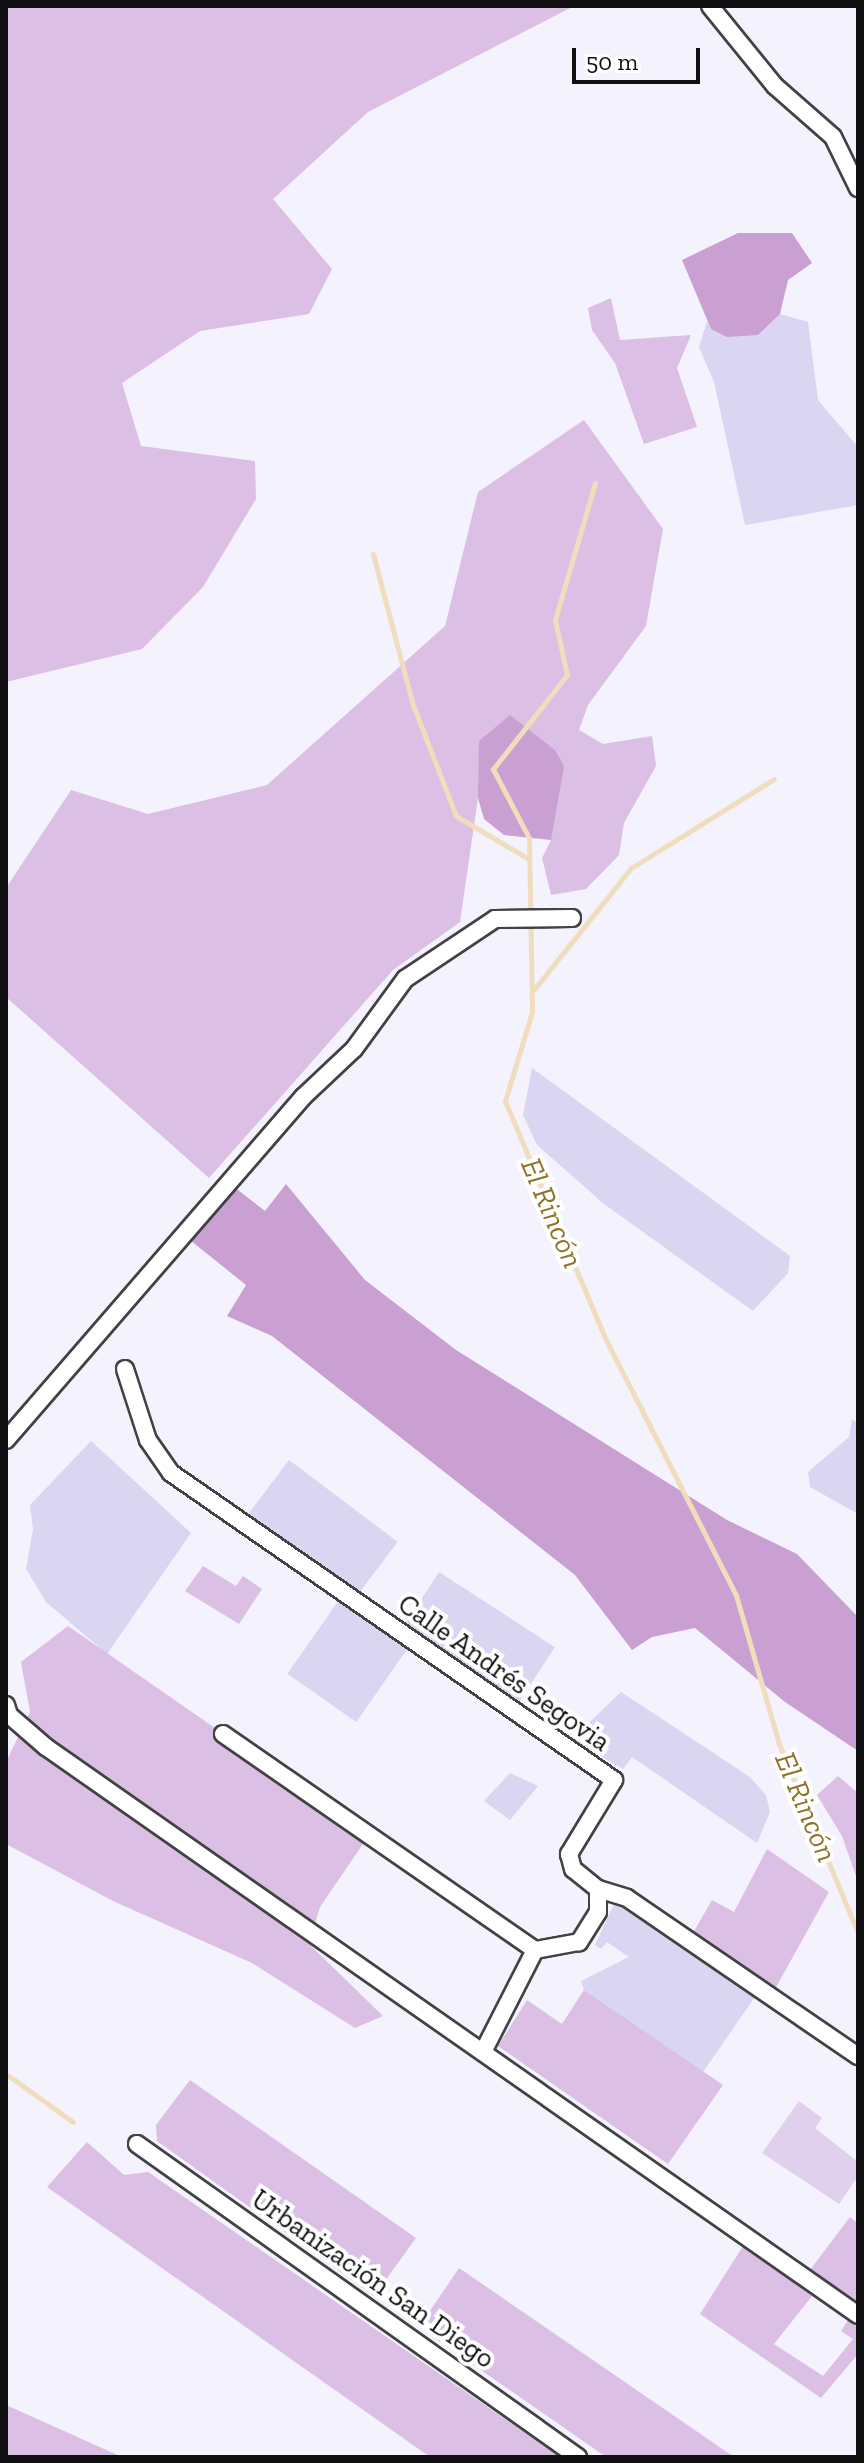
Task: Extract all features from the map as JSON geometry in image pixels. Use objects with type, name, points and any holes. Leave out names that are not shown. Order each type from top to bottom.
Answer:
[{"type":"street","points":[[710,6],[775,86],[833,137],[858,188]]},
{"type":"street","points":[[6,1440],[303,1097],[354,1049],[405,979],[495,919],[572,918]]},
{"type":"street","name":"Calle Andrés Segovia","points":[[125,1369],[148,1440],[171,1473],[614,1780],[569,1854],[573,1869],[598,1889]]},
{"type":"street","points":[[6,1705],[9,1715],[46,1747],[858,2315]]},
{"type":"street","points":[[223,1734],[535,1950],[579,1942],[598,1912],[598,1889],[627,1898],[858,2056]]},
{"type":"street","points":[[483,2052],[535,1950]]},
{"type":"street","name":"Urbanización San Diego","points":[[137,2144],[578,2457]]},
{"type":"shaded area","points":[[6,6],[574,6],[368,112],[273,199],[332,269],[309,314],[200,331],[122,383],[141,446],[255,461],[256,499],[203,587],[142,649],[6,682]]},
{"type":"shaded area","points":[[738,233],[792,233],[812,263],[788,280],[780,314],[758,335],[727,337],[711,329],[682,260]]},
{"type":"shaded area","points":[[611,298],[620,340],[691,335],[677,368],[697,427],[644,444],[615,363],[592,330],[588,308]]},
{"type":"shaded area","points":[[780,314],[808,322],[818,400],[858,447],[858,505],[745,525],[714,382],[699,347],[707,321],[711,329],[758,335]]},
{"type":"shaded area","points":[[584,420],[663,529],[646,626],[588,705],[579,730],[603,744],[652,736],[656,766],[624,823],[619,855],[586,889],[551,895],[542,858],[551,840],[555,750],[535,739],[479,741],[481,777],[460,922],[393,970],[209,1178],[6,997],[6,888],[71,790],[148,814],[267,785],[445,626],[478,492]]},
{"type":"shaded area","points":[[510,715],[555,750],[564,766],[551,840],[504,835],[484,819],[478,798],[479,741]]},
{"type":"shaded area","points":[[532,1068],[790,1256],[788,1273],[753,1311],[604,1204],[537,1145],[523,1115]]},
{"type":"shaded area","points":[[229,1183],[265,1211],[286,1184],[365,1280],[456,1350],[727,1520],[797,1554],[858,1617],[858,1751],[785,1702],[695,1628],[652,1637],[632,1650],[575,1575],[272,1336],[227,1316],[246,1285],[185,1236]]},
{"type":"shaded area","points":[[852,1419],[858,1423],[858,1514],[810,1487],[808,1472],[849,1437]]},
{"type":"shaded area","points":[[91,1441],[191,1533],[107,1654],[46,1602],[26,1569],[33,1529],[30,1505]]},
{"type":"shaded area","points":[[289,1460],[398,1542],[349,1606],[241,1524]]},
{"type":"shaded area","points":[[203,1566],[236,1586],[243,1576],[262,1589],[239,1624],[185,1591]]},
{"type":"shaded area","points":[[439,1572],[555,1647],[518,1703],[403,1628]]},
{"type":"shaded area","points":[[339,1600],[408,1648],[356,1722],[287,1674]]},
{"type":"shaded area","points":[[68,1626],[369,1835],[320,1907],[309,1944],[383,2016],[355,2028],[252,1963],[113,1901],[6,1844],[6,1762],[30,1712],[21,1662]]},
{"type":"shaded area","points":[[621,1692],[750,1777],[766,1795],[770,1812],[757,1843],[632,1757],[623,1769],[572,1739]]},
{"type":"shaded area","points":[[510,1773],[538,1786],[510,1820],[484,1801]]},
{"type":"shaded area","points":[[838,1776],[858,1793],[858,1882],[842,1836],[817,1795]]},
{"type":"shaded area","points":[[767,1849],[829,1892],[775,1989],[693,1933],[712,1900],[734,1912]]},
{"type":"shaded area","points":[[616,1900],[757,1994],[703,2072],[584,1990],[581,1981],[629,1957],[607,1942],[601,1949],[595,1945]]},
{"type":"shaded area","points":[[584,1990],[723,2085],[668,2164],[498,2046],[527,2000],[562,2024]]},
{"type":"shaded area","points":[[190,2080],[416,2238],[374,2296],[157,2141],[156,2125]]},
{"type":"shaded area","points":[[799,2101],[822,2118],[815,2128],[858,2162],[858,2176],[839,2204],[762,2153]]},
{"type":"shaded area","points":[[87,2142],[124,2175],[148,2172],[560,2457],[430,2457],[47,2187]]},
{"type":"shaded area","points":[[850,2217],[858,2223],[858,2302],[810,2270]]},
{"type":"shaded area","points":[[745,2243],[812,2296],[774,2344],[823,2376],[853,2339],[841,2331],[848,2320],[858,2327],[858,2354],[821,2398],[700,2314]]},
{"type":"shaded area","points":[[459,2268],[734,2457],[606,2457],[419,2327]]},
{"type":"shaded area","points":[[6,2405],[122,2457],[6,2457]]},
{"type":"waterway","name":"El Rincón","points":[[595,483],[555,620],[567,675],[493,769],[529,838],[532,1012],[505,1101],[605,1338],[736,1595],[779,1744],[858,1933]]},
{"type":"waterway","points":[[373,554],[413,705],[456,816],[529,859]]},
{"type":"waterway","points":[[532,992],[631,868],[774,779]]},
{"type":"waterway","points":[[6,2074],[73,2122]]}]
